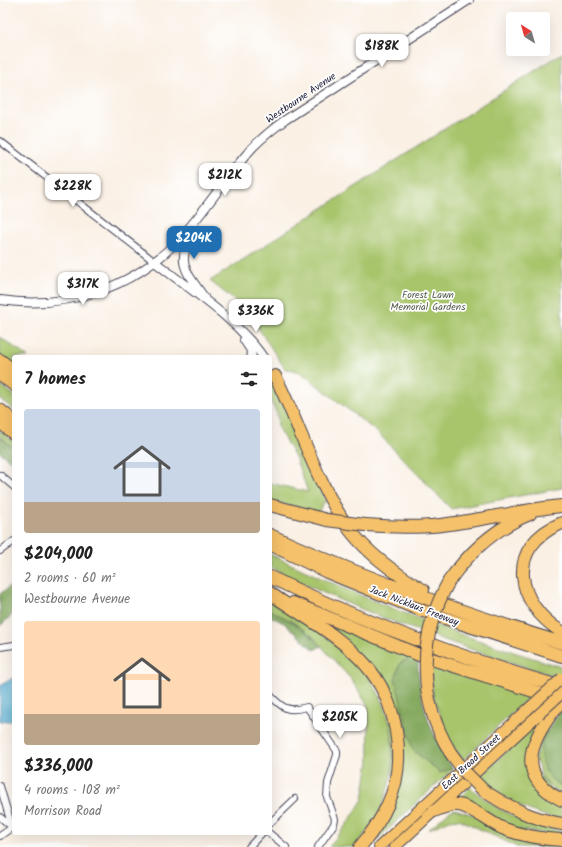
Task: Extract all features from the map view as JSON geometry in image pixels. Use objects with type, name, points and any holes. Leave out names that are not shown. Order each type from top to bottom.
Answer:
[{"type":"highway","points":[[0,360],[12,369]]},
{"type":"highway","points":[[0,374],[12,383]]},
{"type":"highway","points":[[272,374],[290,405],[336,510],[350,530],[368,551],[392,570],[411,583],[456,608]]},
{"type":"highway","points":[[0,410],[12,419]]},
{"type":"highway","points":[[0,422],[12,432]]},
{"type":"highway","points":[[272,506],[327,520],[365,525],[404,527],[432,526],[561,506]]},
{"type":"highway","points":[[561,506],[530,514],[503,526],[472,552],[449,581],[438,602],[430,625],[426,648],[426,672],[429,700],[435,721],[450,752],[464,771],[483,790],[506,805],[531,817],[562,824]]},
{"type":"highway","points":[[562,523],[553,527],[536,541],[524,563],[523,579],[526,594],[533,607],[548,623],[562,632]]},
{"type":"highway","points":[[272,536],[327,560],[456,608],[562,643]]},
{"type":"highway","name":"Jack Nicklaus Freeway","points":[[272,545],[328,572],[420,610],[562,656]]},
{"type":"highway","points":[[272,578],[344,611],[409,638],[562,687]]},
{"type":"highway","points":[[272,594],[419,655],[562,700]]},
{"type":"highway","points":[[272,594],[317,625],[365,664],[390,707],[398,765],[394,785],[389,803],[380,821],[360,847]]},
{"type":"highway","points":[[562,700],[543,716],[532,746],[532,767],[543,786],[562,800]]},
{"type":"highway","points":[[434,811],[443,807],[459,805],[508,830],[531,836],[562,840]]},
{"type":"main road","name":"East Broad Street","points":[[379,847],[562,678]]},
{"type":"main road","name":"East Broad Street","points":[[395,847],[543,716],[562,693]]},
{"type":"street","name":"Westbourne Avenue","points":[[0,300],[16,302],[49,302],[87,295],[119,283],[155,262],[181,237],[245,156],[269,132],[285,120],[469,0]]},
{"type":"street","points":[[0,141],[232,323],[246,336],[261,355]]},
{"type":"street","points":[[198,216],[183,254],[184,263],[190,279],[207,303]]},
{"type":"street","points":[[232,323],[250,349],[252,355]]},
{"type":"street","points":[[0,475],[12,485]]},
{"type":"street","points":[[0,551],[12,542]]},
{"type":"street","points":[[0,647],[12,645]]},
{"type":"street","points":[[272,697],[282,707],[290,710],[307,707],[337,751],[328,783],[327,797],[334,819],[334,824],[318,847]]},
{"type":"street","points":[[0,786],[12,823]]},
{"type":"street","points":[[272,821],[295,799]]},
{"type":"street","points":[[0,816],[12,825]]},
{"type":"street","points":[[0,836],[12,827]]},
{"type":"street","points":[[249,847],[260,835]]},
{"type":"street","points":[[271,835],[286,847]]},
{"type":"green space","name":"Forest Lawn Memorial Gardens","points":[[562,53],[562,488],[451,509],[377,432],[304,375],[293,370],[285,369],[255,323],[239,304],[210,281]]},
{"type":"green space","points":[[0,337],[25,355],[12,355],[12,364],[0,355]]},
{"type":"green space","points":[[274,380],[326,502],[323,503],[318,513],[272,502],[272,483],[308,492],[295,457],[278,428],[277,414],[272,404],[272,382]]},
{"type":"green space","points":[[0,385],[12,394],[12,408],[0,399]]},
{"type":"green space","points":[[0,430],[12,440],[12,446],[0,437]]},
{"type":"green space","points":[[0,437],[12,446],[12,462],[0,452]]},
{"type":"green space","points":[[272,555],[341,587],[413,616],[487,643],[562,667],[562,678],[488,655],[414,629],[305,584],[272,568]]},
{"type":"green space","points":[[12,585],[12,615],[0,626],[0,594]]},
{"type":"green space","points":[[272,601],[321,633],[350,656],[363,670],[374,686],[383,703],[389,720],[393,757],[391,776],[386,795],[379,813],[355,847],[329,847],[350,820],[363,799],[369,761],[368,706],[351,679],[312,636],[293,622],[272,611]]},
{"type":"green space","points":[[272,611],[304,630],[321,646],[314,650],[284,623],[272,617]]},
{"type":"green space","points":[[316,618],[411,657],[413,750],[440,773],[452,768],[453,769],[369,847],[364,847],[394,797],[390,699]]},
{"type":"green space","points":[[411,657],[418,660],[420,689],[427,716],[438,742],[452,768],[440,773],[413,750],[395,679],[400,663]]},
{"type":"green space","points":[[430,664],[531,695],[463,760],[448,739],[433,696]]},
{"type":"green space","points":[[562,708],[562,786],[557,784],[546,772],[542,763],[541,746],[552,723]]},
{"type":"green space","points":[[535,725],[527,760],[562,803],[562,820],[539,814],[517,805],[497,793],[478,778]]},
{"type":"green space","points":[[545,728],[559,786],[562,786],[562,794],[553,789],[543,779],[535,758]]},
{"type":"green space","points":[[470,787],[501,810],[537,826],[562,831],[562,836],[516,829],[458,800]]},
{"type":"green space","points":[[455,809],[562,844],[562,847],[517,847],[459,819],[450,820],[429,829],[450,811]]},
{"type":"water","points":[[12,678],[12,721],[0,721],[0,686]]}]
